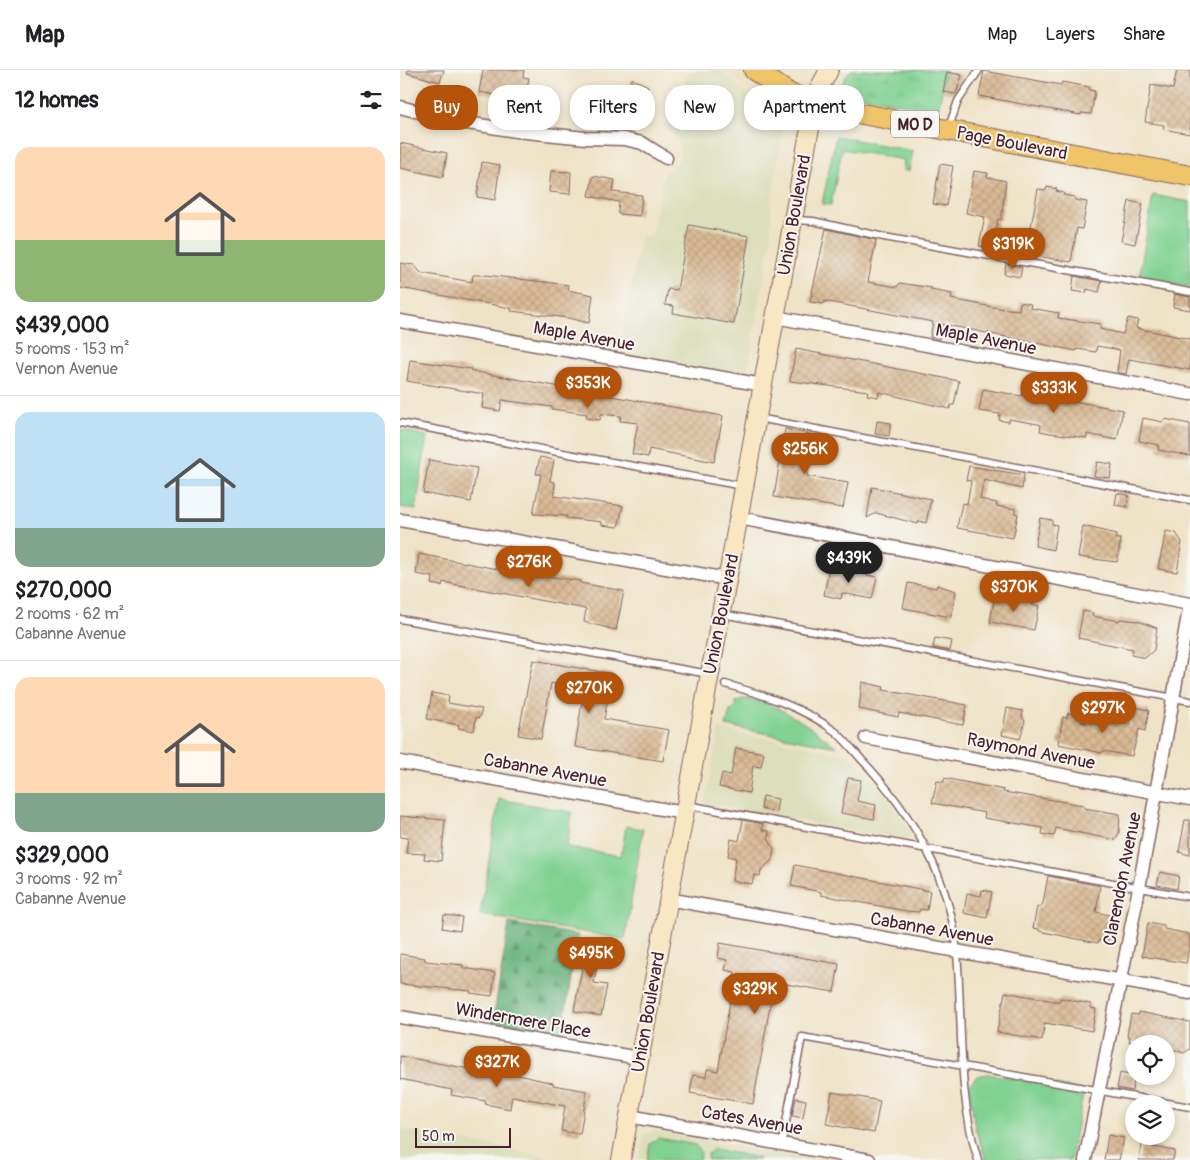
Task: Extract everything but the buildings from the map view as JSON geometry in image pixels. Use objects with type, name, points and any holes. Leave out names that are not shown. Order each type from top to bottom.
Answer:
[{"type":"main road","name":"Page Boulevard","points":[[754,70],[776,85]]},
{"type":"main road","name":"Union Boulevard","points":[[821,85],[829,70]]},
{"type":"main road","name":"Page Boulevard","points":[[864,114],[1190,176]]},
{"type":"main road","name":"Union Boulevard","points":[[620,1160],[810,130]]},
{"type":"street","points":[[400,107],[450,120],[516,131],[586,138],[624,139],[642,143],[666,158]]},
{"type":"street","name":"Maple Avenue","points":[[775,317],[1190,394]]},
{"type":"street","name":"Maple Avenue","points":[[400,321],[763,385]]},
{"type":"street","points":[[739,518],[1190,604]]},
{"type":"street","points":[[400,520],[727,579]]},
{"type":"street","name":"Clarendon Avenue","points":[[1085,1160],[1139,888],[1190,604]]},
{"type":"street","name":"Raymond Avenue","points":[[866,738],[1190,799]]},
{"type":"street","name":"Cabanne Avenue","points":[[400,762],[685,809]]},
{"type":"street","name":"Cabanne Avenue","points":[[668,899],[1190,993]]},
{"type":"street","name":"Windermere Place","points":[[400,1017],[639,1058]]},
{"type":"street","name":"Cates Avenue","points":[[629,1116],[870,1160]]},
{"type":"lane","points":[[948,131],[958,101],[979,70]]},
{"type":"lane","points":[[793,220],[813,221],[884,237],[1190,292]]},
{"type":"lane","points":[[757,418],[1190,500]]},
{"type":"lane","points":[[400,423],[744,486]]},
{"type":"lane","points":[[721,614],[1190,701]]},
{"type":"lane","points":[[400,619],[709,674]]},
{"type":"lane","points":[[726,684],[779,699],[836,732],[878,777],[907,816],[927,848],[946,896],[957,951],[965,1103],[978,1160]]},
{"type":"lane","points":[[685,809],[927,848],[1190,897]]},
{"type":"lane","points":[[782,1143],[802,1037],[1190,1107]]},
{"type":"shaded area","points":[[690,70],[720,70],[744,91],[744,130],[783,130],[771,206],[771,238],[748,370],[742,375],[619,352],[641,235],[651,236],[664,174],[675,166],[679,159],[679,145],[676,137],[668,130],[734,130],[734,85],[683,85]]},
{"type":"shaded area","points":[[719,729],[850,755],[881,790],[909,830],[910,838],[905,840],[705,803]]},
{"type":"shaded area","points":[[400,1129],[569,1160],[400,1160]]},
{"type":"shaded area","points":[[654,1131],[810,1160],[639,1160],[644,1135]]},
{"type":"green space","points":[[851,70],[946,70],[938,111],[864,96],[864,85],[843,85],[845,78]]},
{"type":"green space","points":[[836,136],[913,151],[909,171],[903,170],[904,160],[842,149],[831,205],[822,204]]},
{"type":"green space","points":[[1153,195],[1190,202],[1190,287],[1139,278]]},
{"type":"green space","points":[[400,430],[427,436],[416,510],[400,507]]},
{"type":"green space","points":[[742,699],[754,700],[779,709],[805,724],[837,747],[726,726],[730,711],[736,706],[735,702]]},
{"type":"green space","points":[[499,799],[572,812],[567,847],[621,856],[626,826],[643,829],[625,939],[480,915]]},
{"type":"green space","points":[[509,923],[578,935],[561,1039],[492,1027]]},
{"type":"green space","points":[[988,1074],[1084,1090],[1070,1160],[986,1160],[975,1128],[969,1085],[977,1076]]},
{"type":"green space","points":[[658,1138],[695,1145],[701,1153],[699,1160],[647,1160],[650,1144]]},
{"type":"green space","points":[[714,1149],[758,1158],[758,1160],[707,1160],[708,1154]]}]
